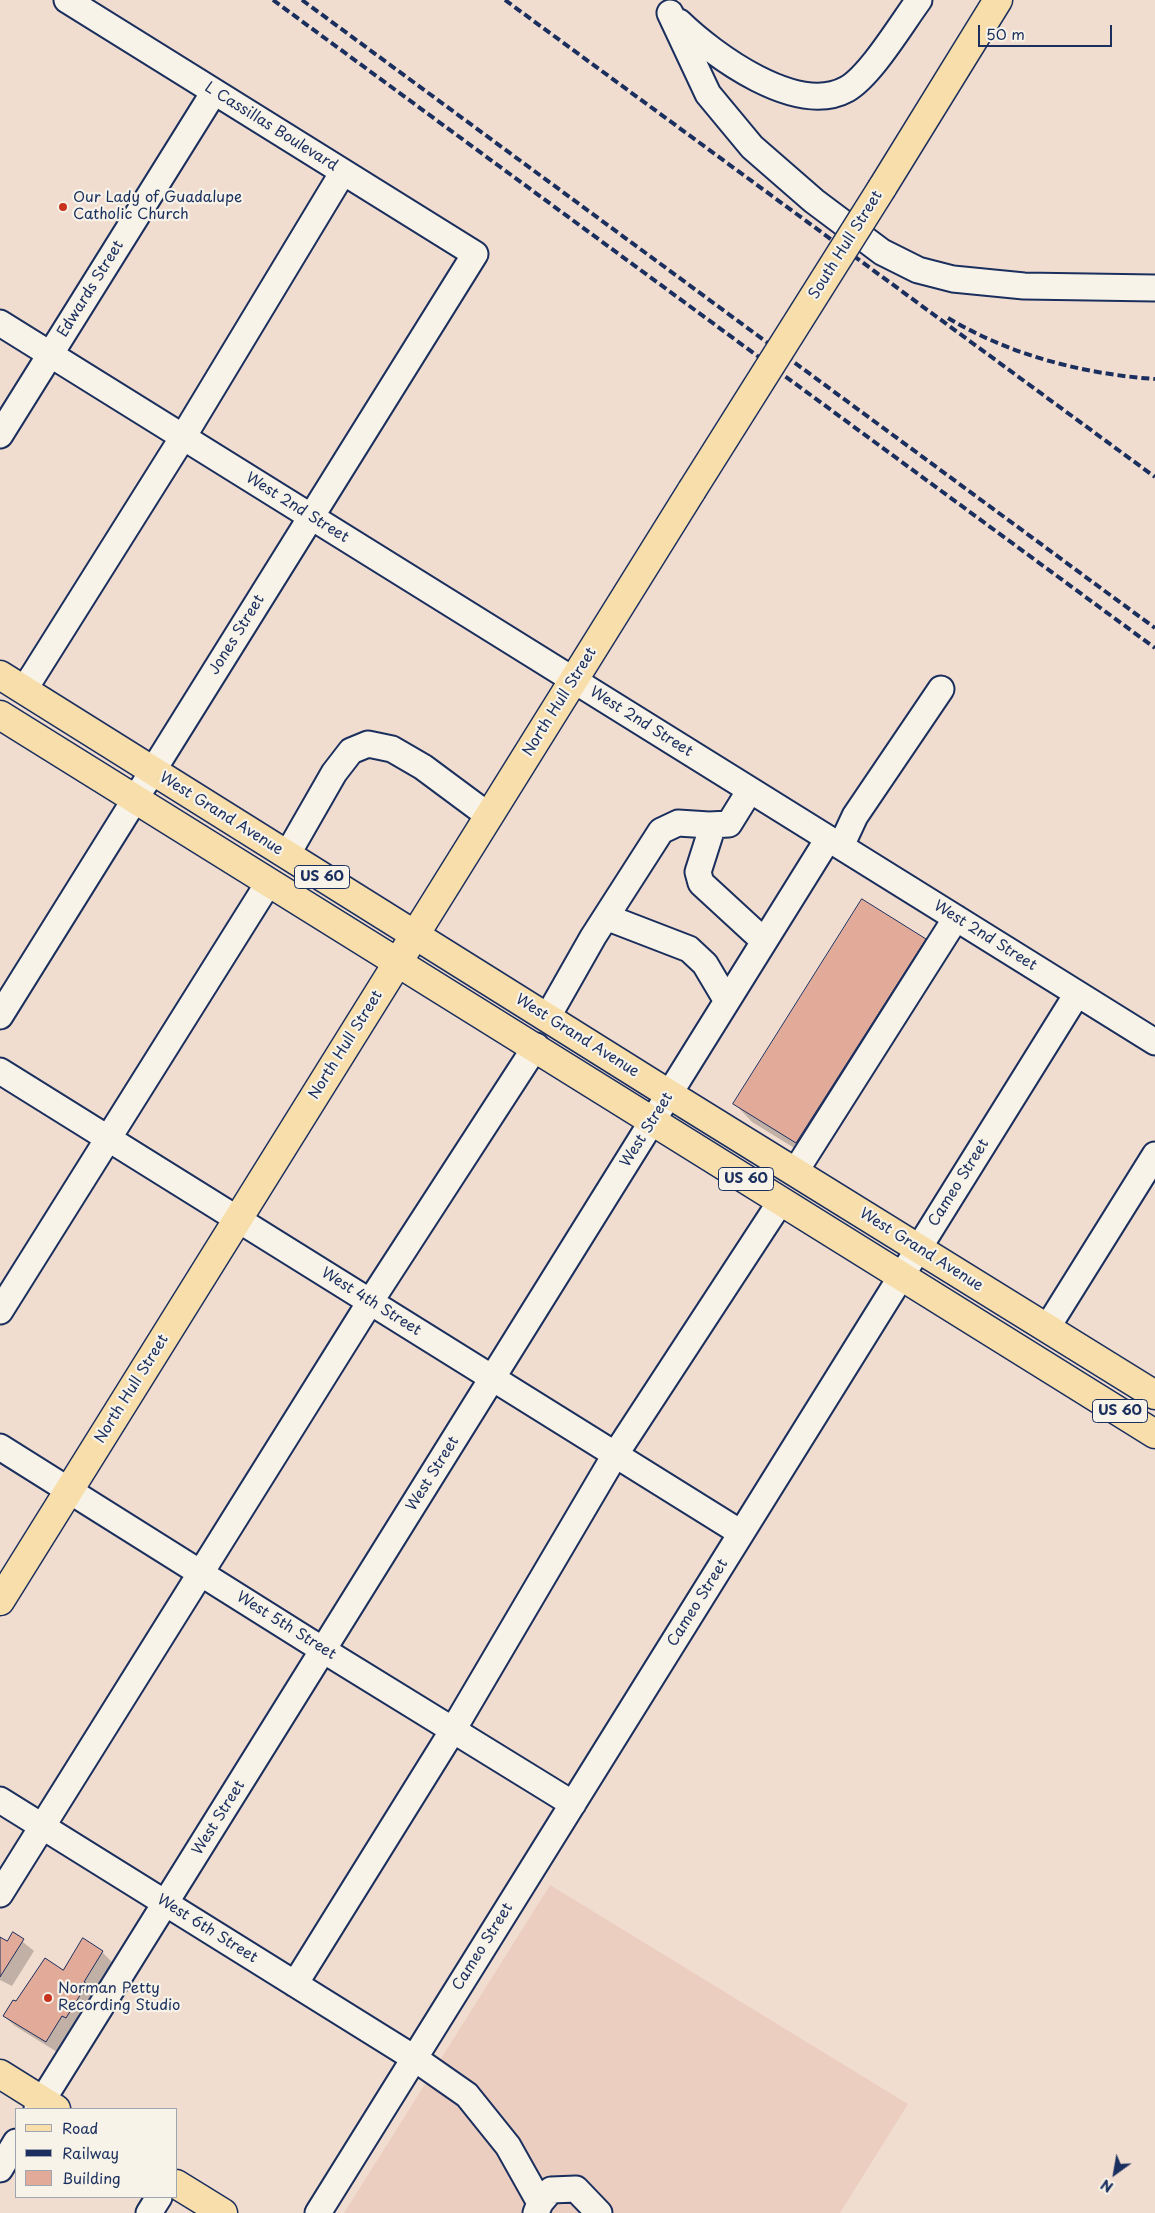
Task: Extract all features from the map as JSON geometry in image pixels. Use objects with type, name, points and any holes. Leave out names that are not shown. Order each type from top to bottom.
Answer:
[{"type":"main road","name":"South Hull Street","points":[[692,490],[998,0]]},
{"type":"main road","name":"North Hull Street","points":[[0,1601],[692,490]]},
{"type":"main road","name":"West Grand Avenue","points":[[0,675],[547,1018],[1155,1395]]},
{"type":"main road","name":"West Grand Avenue","points":[[2,720],[135,799],[536,1046],[1155,1434]]},
{"type":"main road","points":[[0,2074],[45,2106]]},
{"type":"main road","points":[[178,2185],[224,2213]]},
{"type":"street","name":"L Cassillas Boulevard","points":[[67,0],[474,254]]},
{"type":"street","points":[[666,7],[699,42],[742,70],[770,84],[801,94],[826,96],[847,89],[866,71],[919,0]]},
{"type":"street","points":[[666,7],[708,94],[752,147],[814,201],[882,252],[918,270],[952,279],[1024,286],[1155,288]]},
{"type":"street","name":"Edwards Street","points":[[0,435],[214,92]]},
{"type":"street","points":[[24,690],[183,437],[344,172]]},
{"type":"street","name":"Jones Street","points":[[0,1016],[474,254]]},
{"type":"street","name":"West 2nd Street","points":[[0,323],[1155,1042]]},
{"type":"street","name":"West Street","points":[[45,2106],[165,1903],[764,941],[855,816],[941,689]]},
{"type":"street","points":[[287,855],[334,773],[351,751],[368,744],[392,749],[423,767],[489,816]]},
{"type":"street","points":[[547,1018],[606,917],[661,831],[678,823],[729,824],[750,790]]},
{"type":"street","points":[[714,825],[698,872],[701,883],[764,941]]},
{"type":"street","points":[[0,1311],[269,882]]},
{"type":"street","points":[[606,917],[690,949],[705,964],[727,1000]]},
{"type":"street","points":[[795,1172],[956,918]]},
{"type":"street","name":"Cameo Street","points":[[318,2213],[1077,994]]},
{"type":"street","points":[[0,1894],[370,1302],[536,1046]]},
{"type":"street","name":"West 4th Street","points":[[0,1071],[741,1533]]},
{"type":"street","points":[[1047,1328],[1155,1155]]},
{"type":"street","points":[[296,1984],[453,1730],[615,1455],[781,1201]]},
{"type":"street","name":"West 5th Street","points":[[0,1446],[323,1650],[573,1804]]},
{"type":"street","name":"West 6th Street","points":[[0,1800],[414,2058],[467,2095],[508,2146],[538,2208]]},
{"type":"street","points":[[0,2168],[15,2144]]},
{"type":"street","points":[[538,2208],[551,2190],[576,2189],[599,2213]]},
{"type":"street","points":[[149,2213],[158,2198]]},
{"type":"shaded area","points":[[550,1885],[908,2104],[840,2213],[344,2213]]},
{"type":"building","points":[[862,899],[926,939],[796,1143],[733,1104]]},
{"type":"building","points":[[13,1932],[24,1939],[0,1977],[0,1937],[7,1941]]},
{"type":"building","name":"Norman Petty Recording Studio","points":[[83,1938],[103,1951],[84,1982],[87,1984],[66,2018],[62,2016],[46,2042],[3,2016],[13,2000],[16,2001],[45,1958],[63,1970]]},
{"type":"railway","points":[[273,0],[1155,648]]},
{"type":"railway","points":[[302,0],[1155,628]]},
{"type":"railway","points":[[505,0],[1155,477]]},
{"type":"railway","points":[[948,318],[996,342],[1048,360],[1101,373],[1155,379]]},
{"type":"place","name":"Our Lady of Guadalupe Catholic Church","points":[[63,207]]},
{"type":"place","name":"Norman Petty Recording Studio","points":[[48,1998]]}]
